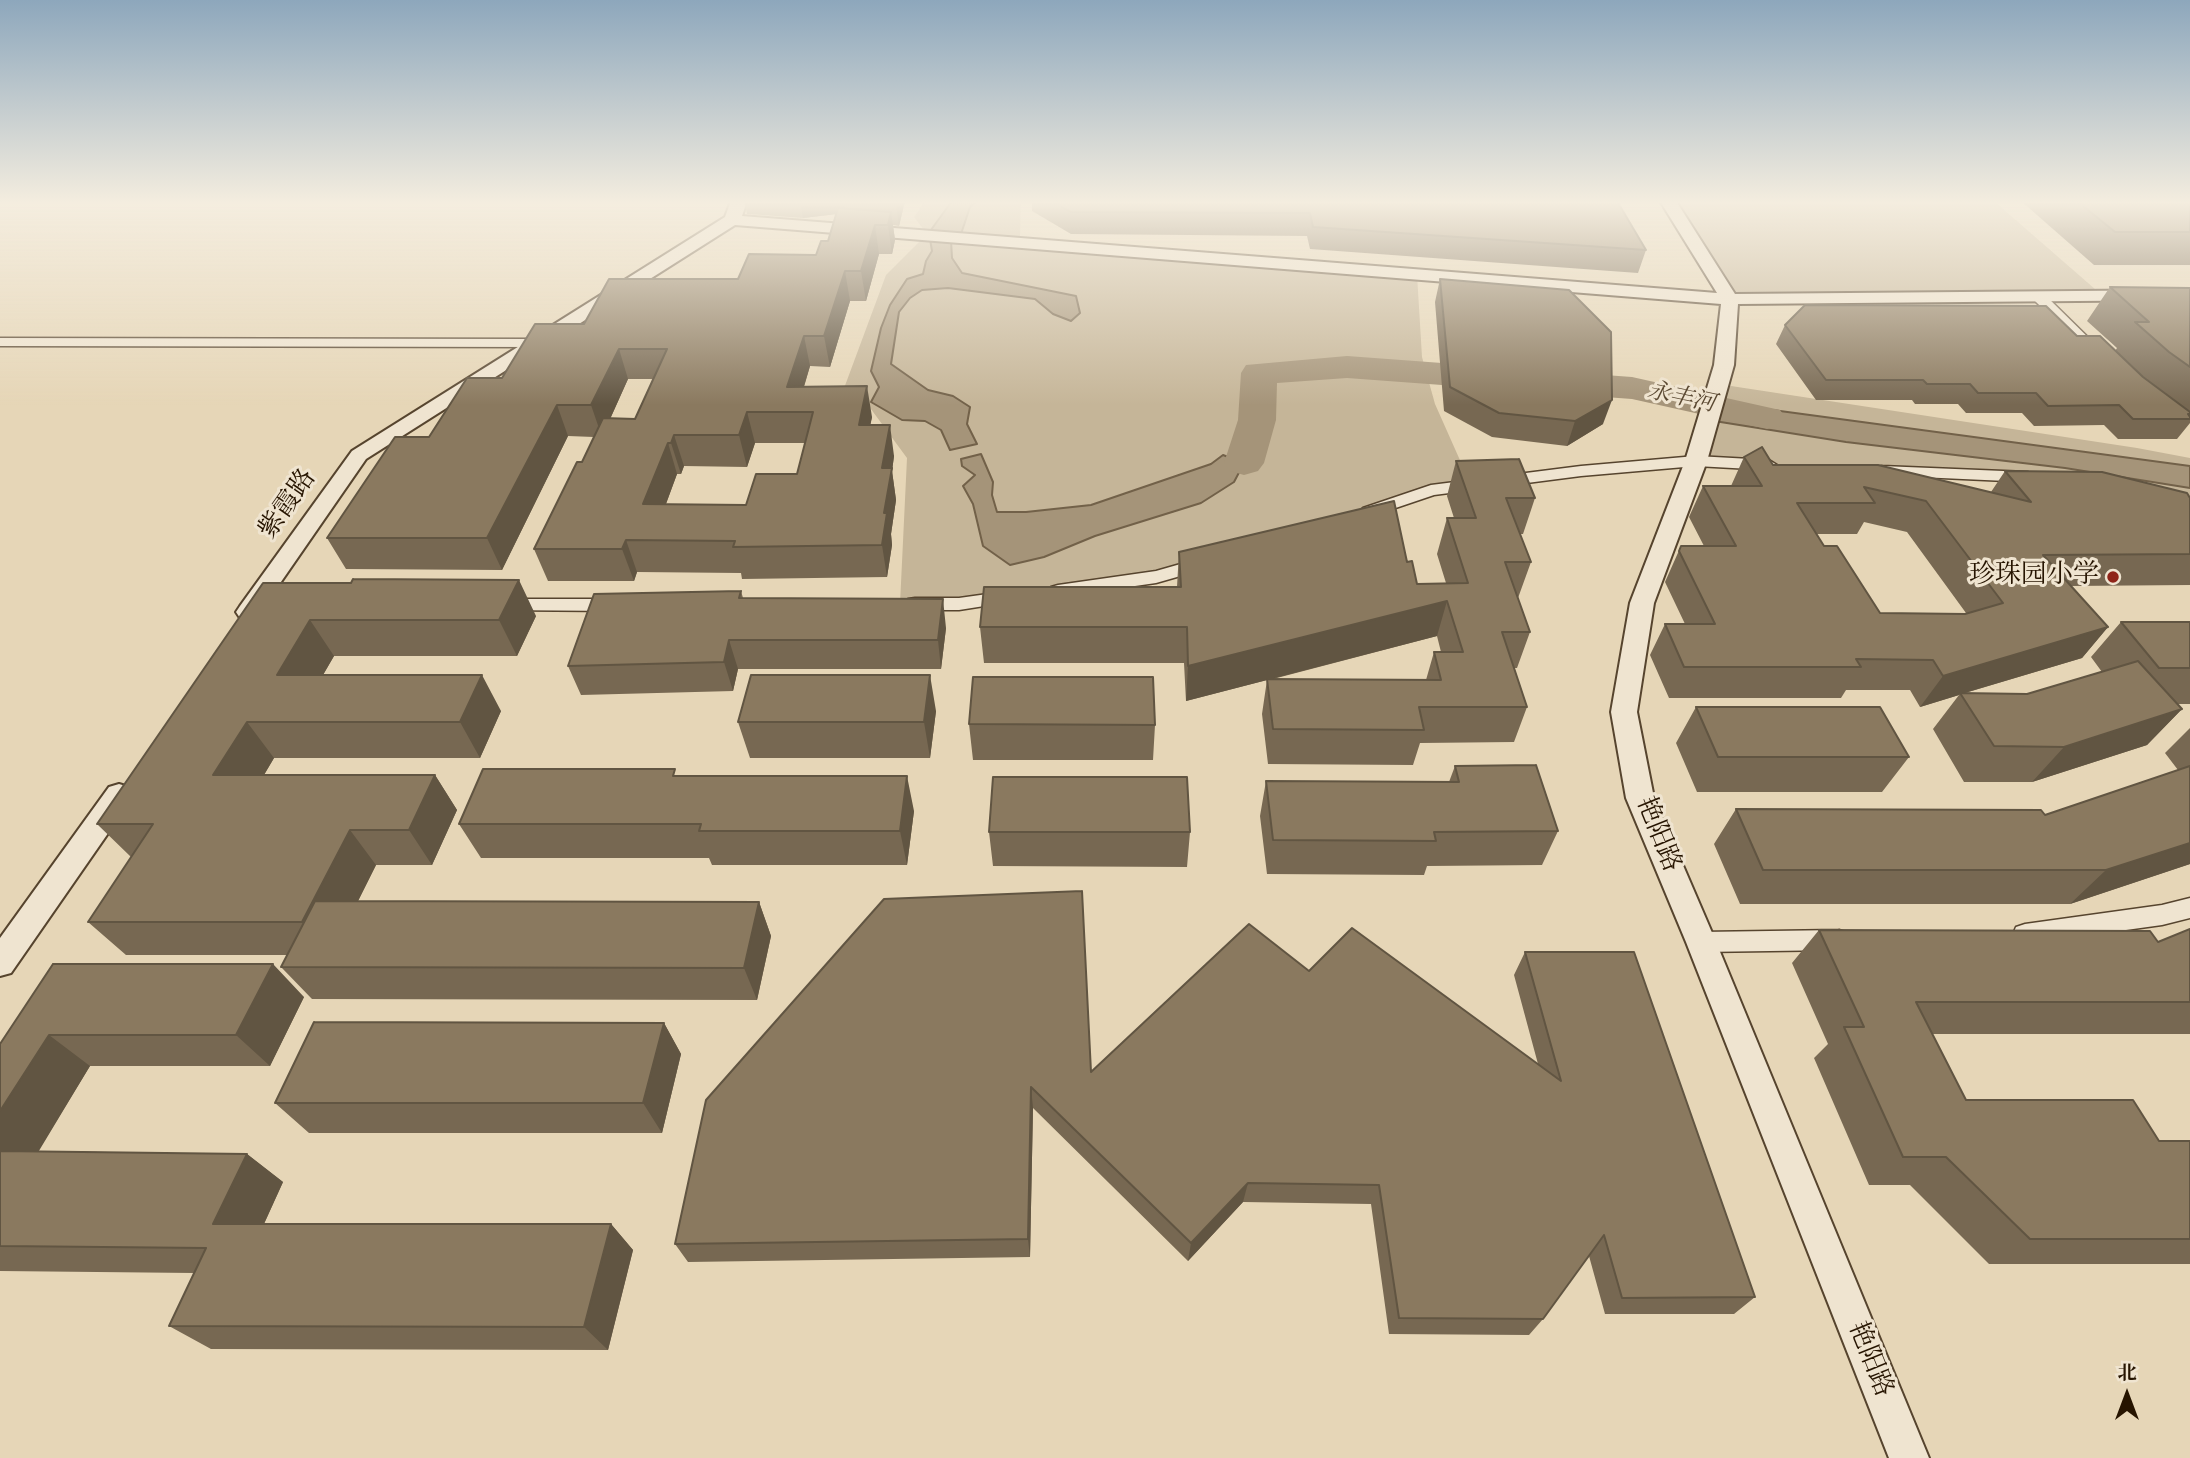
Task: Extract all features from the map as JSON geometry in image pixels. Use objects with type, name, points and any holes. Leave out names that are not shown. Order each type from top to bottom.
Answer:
[{"type":"street","name":"紫霞路","points":[[232,634],[359,455],[540,343],[649,269]]},
{"type":"street","points":[[1391,269],[1730,299],[2190,296]]},
{"type":"street","points":[[1711,269],[1730,299]]},
{"type":"street","points":[[2039,297],[2107,364]]},
{"type":"street","name":"艳阳路","points":[[1730,299],[1724,365],[1696,461],[1642,603],[1624,712],[1640,798],[1701,942],[1909,1458]]},
{"type":"street","points":[[4,345],[540,343]]},
{"type":"street","points":[[1355,517],[1431,490],[1581,471],[1696,461],[1788,466]]},
{"type":"street","points":[[1867,471],[2041,478]]},
{"type":"street","points":[[900,604],[959,604],[1156,578],[1220,559]]},
{"type":"street","points":[[257,600],[284,601]]},
{"type":"street","points":[[490,605],[629,605]]},
{"type":"street","points":[[0,963],[128,782]]},
{"type":"street","points":[[2007,937],[2162,915],[2190,908]]},
{"type":"street","points":[[1701,942],[1868,940]]},
{"type":"shaded area","points":[[892,269],[1357,269],[1417,274],[1422,357],[1435,404],[1471,485],[1420,494],[1156,577],[900,604],[907,458],[868,405],[843,391],[886,275]]},
{"type":"shaded area","points":[[924,269],[959,269],[962,273],[1076,296],[1080,313],[1071,321],[1053,314],[1035,299],[948,288],[922,290],[910,298],[899,312],[891,364],[928,390],[953,396],[970,407],[967,424],[977,444],[950,450],[941,430],[925,421],[902,420],[871,402],[879,387],[871,371],[881,328],[890,305],[907,279],[923,274]]},
{"type":"shaded area","points":[[1711,269],[2072,269],[2103,296],[1730,299]]},
{"type":"shaded area","points":[[1718,384],[2137,448],[2190,458],[2190,466],[1713,402]]},
{"type":"shaded area","points":[[1713,402],[2190,466],[2190,488],[2065,468],[1846,442],[1708,420]]},
{"type":"shaded area","points":[[1708,420],[1846,442],[2065,468],[2190,488],[2190,514],[2041,478],[1696,461]]},
{"type":"shaded area","points":[[981,454],[993,482],[992,495],[997,512],[1026,512],[1091,505],[1211,464],[1223,455],[1244,463],[1234,482],[1201,503],[1095,536],[1044,557],[1010,565],[983,546],[973,504],[963,486],[975,475],[962,466],[961,459]]},
{"type":"building","points":[[742,269],[862,269],[845,271],[824,336],[804,336],[787,387],[867,386],[859,425],[890,425],[882,468],[892,468],[884,513],[887,513],[882,545],[733,547],[735,541],[626,540],[622,549],[534,549],[577,462],[582,462],[603,418],[635,419],[667,349],[619,349],[591,405],[557,405],[487,538],[327,538],[395,437],[429,437],[467,378],[502,378],[535,324],[584,324],[609,279],[738,279]],"holes":[[[747,412],[813,412],[797,474],[756,474],[746,505],[643,504],[668,443],[671,443],[674,435],[739,435]]]},
{"type":"building","points":[[1440,279],[1569,290],[1611,332],[1612,400],[1575,421],[1499,413],[1450,387]]},
{"type":"building","points":[[2110,287],[2190,288],[2190,367],[2135,322],[2149,322]]},
{"type":"building","points":[[1805,305],[2046,306],[2077,336],[2100,336],[2143,377],[2190,412],[2190,419],[2133,419],[2119,405],[2048,406],[2036,393],[1978,393],[1970,384],[1927,384],[1923,380],[1826,380],[1785,325]]},
{"type":"building","points":[[1762,447],[1773,465],[1878,465],[2031,502],[2005,471],[2102,472],[2187,493],[2190,498],[2190,554],[2043,555],[2108,627],[1943,676],[1933,660],[1856,659],[1861,667],[1684,667],[1665,624],[1715,624],[1679,551],[1681,546],[1736,546],[1703,486],[1762,486],[1744,457]],"holes":[[[1864,487],[1926,501],[2003,603],[1965,614],[1880,613],[1837,546],[1824,546],[1797,503],[1875,503]]]},
{"type":"building","points":[[1519,459],[1535,498],[1506,498],[1531,562],[1505,562],[1530,632],[1502,632],[1527,707],[1419,707],[1424,730],[1273,729],[1267,679],[1441,680],[1434,652],[1463,652],[1447,601],[1188,666],[1187,627],[980,627],[984,587],[1181,587],[1179,552],[1394,501],[1407,562],[1412,561],[1417,584],[1468,583],[1447,518],[1476,518],[1456,461]]},
{"type":"building","points":[[353,579],[519,580],[499,620],[310,620],[277,675],[482,675],[460,722],[247,722],[213,775],[435,775],[409,830],[350,830],[302,922],[88,922],[153,824],[97,824],[263,583],[351,583]]},
{"type":"building","points":[[741,591],[739,598],[943,599],[938,640],[729,640],[724,662],[568,666],[594,594]]},
{"type":"building","points":[[2121,622],[2190,622],[2190,668],[2159,668]]},
{"type":"building","points":[[2138,661],[2182,709],[2064,747],[1994,746],[1960,693],[2027,694]]},
{"type":"building","points":[[751,675],[930,675],[924,722],[738,722]]},
{"type":"building","points":[[973,677],[1153,677],[1155,725],[969,724]]},
{"type":"building","points":[[1696,707],[1880,707],[1909,757],[1718,757]]},
{"type":"building","points":[[1536,765],[1558,831],[1434,832],[1436,841],[1273,840],[1266,781],[1459,782],[1455,766]]},
{"type":"building","points":[[2190,766],[2190,843],[2106,870],[1763,870],[1736,809],[2041,810],[2045,815]]},
{"type":"building","points":[[483,769],[675,769],[673,776],[907,776],[900,831],[699,831],[701,824],[459,824]]},
{"type":"building","points":[[993,777],[1187,777],[1190,832],[989,832]]},
{"type":"building","points":[[1082,891],[1091,1072],[1249,924],[1309,971],[1352,928],[1561,1081],[1525,952],[1634,952],[1755,1297],[1622,1298],[1604,1235],[1543,1319],[1399,1318],[1379,1185],[1248,1183],[1191,1243],[1031,1087],[1028,1239],[675,1244],[706,1100],[884,899]]},
{"type":"building","points":[[315,901],[759,902],[744,968],[281,967]]},
{"type":"building","points":[[2190,929],[2190,1002],[1916,1002],[1966,1100],[2133,1100],[2159,1141],[2190,1141],[2190,1239],[2030,1239],[1946,1157],[1903,1157],[1844,1027],[1864,1027],[1819,930],[2150,931],[2158,942]]},
{"type":"building","points":[[53,964],[273,964],[236,1035],[49,1035],[0,1111],[0,1044]]},
{"type":"building","points":[[314,1022],[664,1023],[643,1103],[275,1103]]},
{"type":"building","points":[[0,1151],[247,1154],[213,1224],[611,1224],[584,1327],[169,1326],[206,1248],[0,1246]]},
{"type":"waterway","name":"永丰河","points":[[1244,463],[1257,420],[1259,373],[1347,367],[1632,388],[1767,418]]},
{"type":"place","name":"珍珠园小学","points":[[2113,577]]}]
